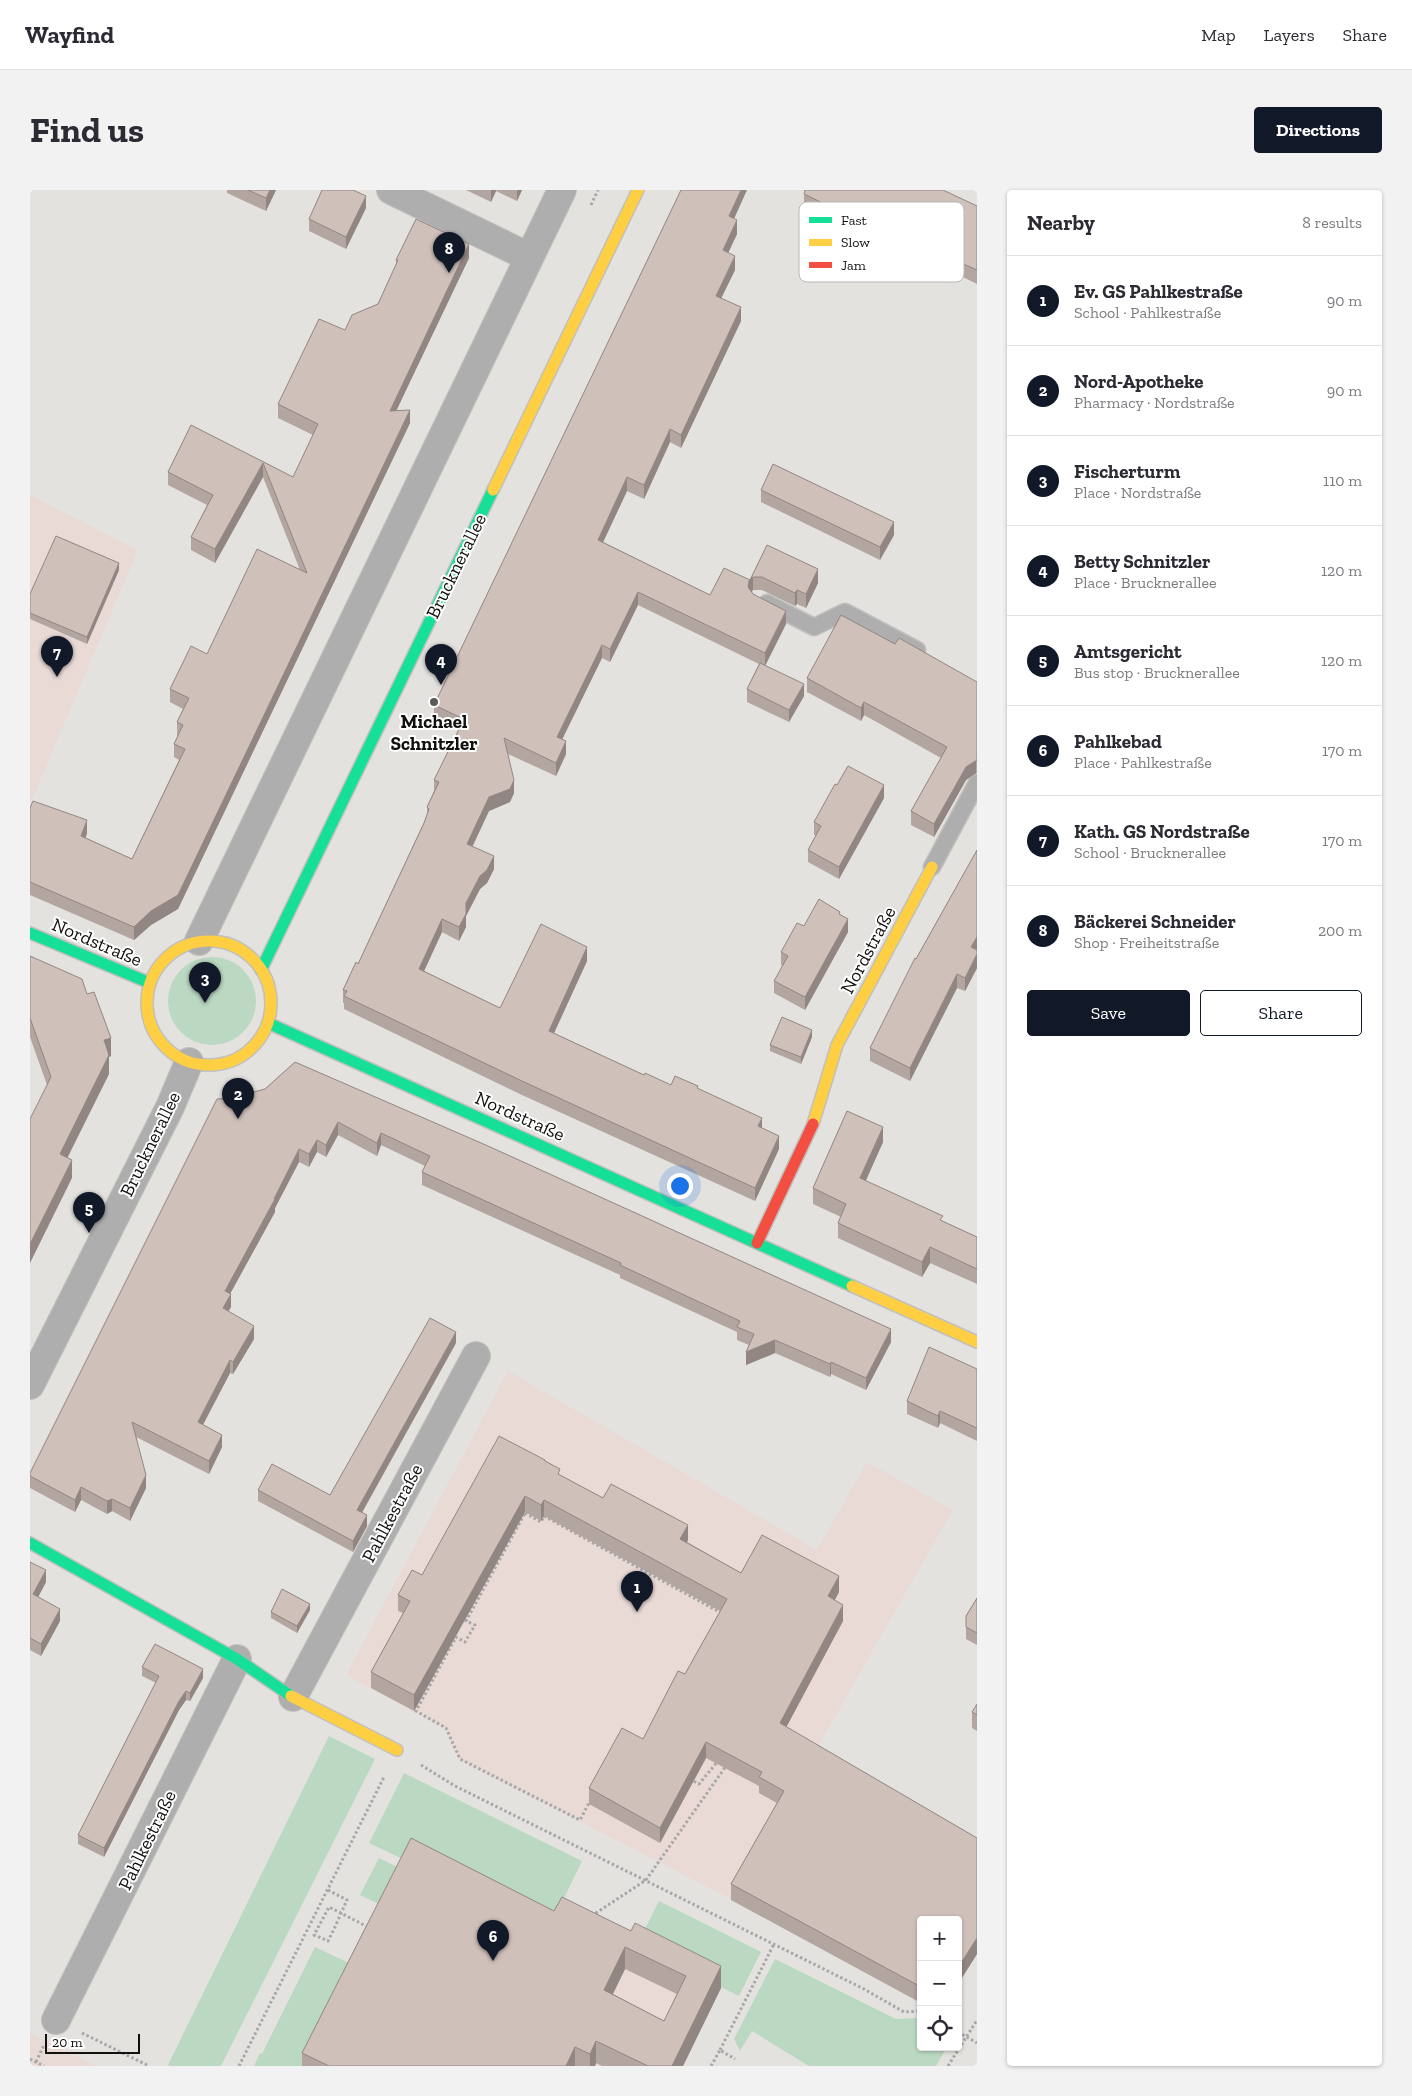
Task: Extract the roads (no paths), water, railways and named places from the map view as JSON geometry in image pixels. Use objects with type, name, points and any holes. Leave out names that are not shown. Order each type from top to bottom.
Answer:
[{"type":"street","points":[[391,190],[529,257]]},
{"type":"street","points":[[199,941],[562,190]]},
{"type":"street","name":"Brucknerallee","points":[[262,970],[638,190]]},
{"type":"street","name":"Nordstraße","points":[[757,1243],[817,1117],[837,1045],[932,867]]},
{"type":"street","name":"Nordstraße","points":[[30,933],[150,983]]},
{"type":"street","name":"Nordstraße","points":[[199,941],[215,941],[231,945],[248,955],[262,970],[269,986],[271,1004],[268,1023],[259,1040],[245,1054],[228,1063],[208,1066],[189,1062],[171,1053],[157,1038],[148,1020],[146,1000],[150,983],[158,966],[170,954],[183,946],[199,941]]},
{"type":"street","name":"Nordstraße","points":[[268,1023],[977,1342]]},
{"type":"street","name":"Brucknerallee","points":[[30,1385],[170,1107],[189,1062]]},
{"type":"street","name":"Pahlkestraße","points":[[293,1697],[476,1356]]},
{"type":"street","points":[[30,1543],[237,1660],[293,1697],[397,1750]]},
{"type":"street","name":"Pahlkestraße","points":[[56,2020],[237,1660]]},
{"type":"lane","points":[[758,599],[814,627],[845,612],[933,658]]},
{"type":"lane","points":[[932,867],[977,783]]},
{"type":"place","name":"Bäckerei Schneider","points":[[449,273]]},
{"type":"place","name":"Kath. GS Nordstraße","points":[[57,677]]},
{"type":"place","name":"Betty Schnitzler","points":[[441,685]]},
{"type":"place","name":"Michael Schnitzler","points":[[434,702]]},
{"type":"place","name":"Fischerturm","points":[[205,1003]]},
{"type":"place","name":"Nord-Apotheke","points":[[238,1119]]},
{"type":"place","name":"Amtsgericht","points":[[89,1233]]},
{"type":"place","name":"Ev. GS Pahlkestraße","points":[[637,1612]]},
{"type":"place","name":"Pahlkebad","points":[[493,1961]]}]
